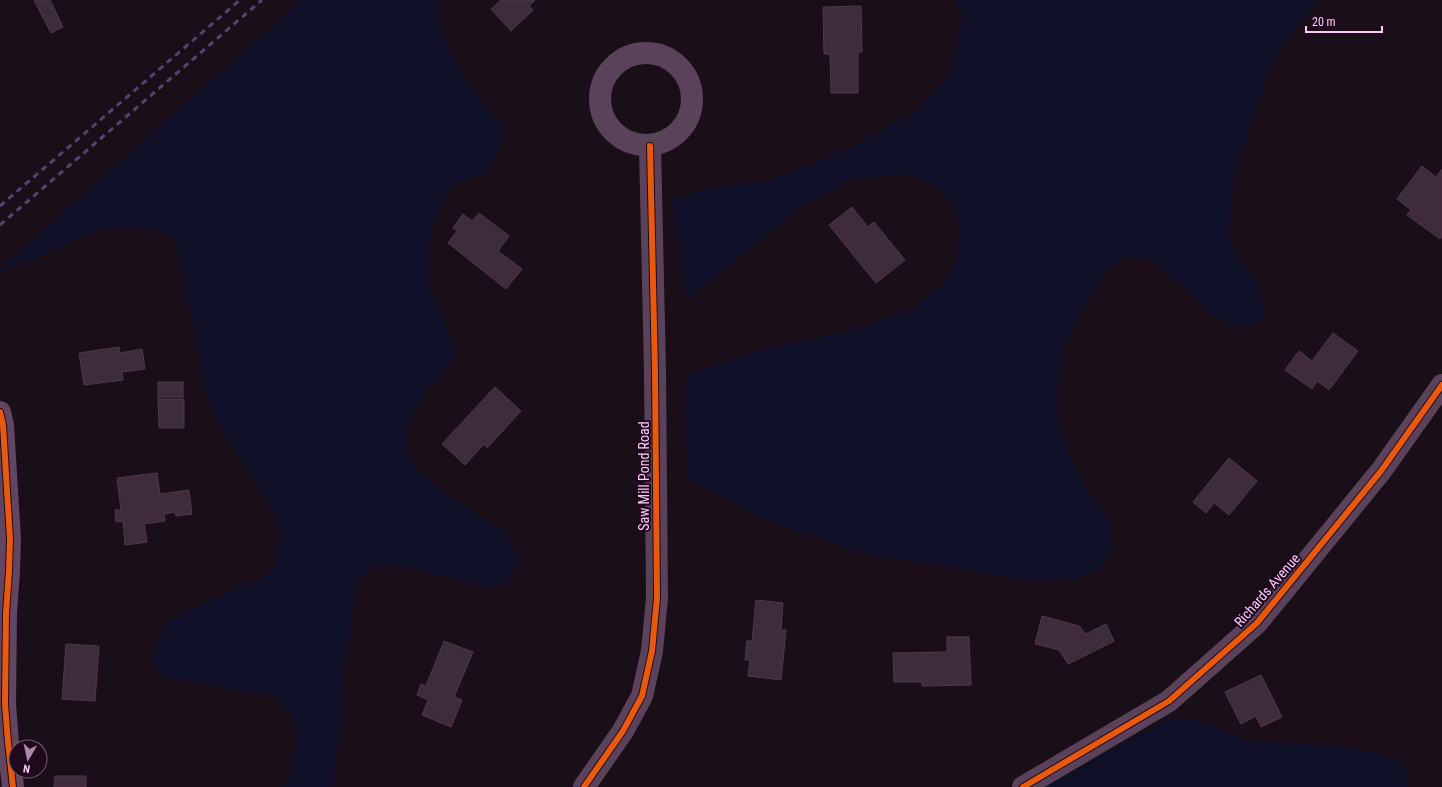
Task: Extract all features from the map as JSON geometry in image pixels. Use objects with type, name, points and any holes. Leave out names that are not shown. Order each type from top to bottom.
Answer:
[{"type":"street","points":[[649,53],[660,55],[678,66],[687,77],[693,100],[687,123],[677,135],[650,146],[626,142],[606,124],[600,108],[600,91],[606,75],[616,64],[632,55],[649,53]]},
{"type":"street","name":"Saw Mill Pond Road","points":[[584,787],[623,731],[642,696],[652,651],[657,598],[655,371],[650,146]]},
{"type":"street","name":"Richards Avenue","points":[[1023,787],[1169,701],[1257,623],[1381,471],[1442,385]]},
{"type":"street","points":[[0,412],[4,432],[10,539],[6,613],[5,704],[13,787]]},
{"type":"shaded area","points":[[302,0],[437,0],[444,40],[467,83],[489,111],[503,124],[502,142],[488,171],[452,186],[437,211],[429,245],[429,289],[454,343],[453,361],[427,390],[411,416],[406,449],[417,471],[440,490],[507,534],[519,557],[512,578],[495,588],[420,571],[378,564],[358,579],[343,682],[340,732],[332,787],[280,787],[290,779],[297,736],[290,714],[276,697],[163,677],[152,662],[156,644],[168,622],[198,606],[269,574],[276,562],[280,538],[274,512],[216,420],[200,375],[201,363],[177,249],[172,237],[161,231],[137,228],[115,228],[82,236],[48,253],[0,272],[0,269]]},
{"type":"shaded area","points":[[955,0],[1320,0],[1287,39],[1271,65],[1236,166],[1229,236],[1238,258],[1258,285],[1265,313],[1258,324],[1239,327],[1210,314],[1187,289],[1149,259],[1124,257],[1106,272],[1088,299],[1064,347],[1058,386],[1058,420],[1067,449],[1090,496],[1111,520],[1113,551],[1098,570],[1075,579],[1037,581],[869,555],[764,520],[687,477],[686,375],[768,348],[841,333],[886,319],[915,307],[945,282],[957,256],[961,230],[953,204],[930,181],[904,174],[851,179],[802,206],[686,301],[672,199],[709,189],[771,179],[811,165],[860,143],[913,113],[951,74],[963,14]]},
{"type":"shaded area","points":[[1187,718],[1218,728],[1248,741],[1327,744],[1379,753],[1400,761],[1407,772],[1408,787],[1045,787],[1167,720]]},
{"type":"building","points":[[34,0],[50,0],[63,27],[51,33]]},
{"type":"building","points":[[501,0],[535,0],[529,6],[533,10],[511,31],[491,9]]},
{"type":"building","points":[[861,6],[862,52],[858,52],[858,93],[831,93],[830,54],[824,54],[823,7]]},
{"type":"building","points":[[1422,166],[1436,177],[1442,169],[1442,236],[1440,239],[1407,215],[1411,210],[1397,199]]},
{"type":"building","points":[[852,207],[868,227],[874,222],[905,260],[876,283],[829,225]]},
{"type":"building","points":[[479,213],[509,236],[498,251],[522,269],[506,289],[448,243],[457,231],[453,228],[463,214],[472,221]]},
{"type":"building","points":[[1333,333],[1358,351],[1329,390],[1317,381],[1312,389],[1285,370],[1299,351],[1312,361]]},
{"type":"building","points":[[119,347],[120,353],[142,349],[145,369],[122,372],[123,380],[84,385],[79,353]]},
{"type":"building","points":[[158,382],[183,382],[183,397],[158,397]]},
{"type":"building","points":[[495,387],[521,411],[487,448],[484,444],[465,465],[442,444]]},
{"type":"building","points":[[158,399],[184,399],[184,428],[159,428]]},
{"type":"building","points":[[1229,458],[1257,481],[1229,515],[1214,503],[1206,513],[1193,502]]},
{"type":"building","points":[[157,473],[160,494],[189,490],[192,514],[176,516],[175,512],[164,514],[165,521],[144,524],[147,542],[125,545],[123,521],[116,522],[115,510],[121,510],[117,478]]},
{"type":"building","points":[[756,600],[783,603],[781,630],[786,630],[781,680],[748,676],[750,660],[745,660],[747,641],[752,641]]},
{"type":"building","points":[[1042,616],[1079,626],[1086,634],[1106,624],[1114,641],[1068,664],[1059,650],[1035,644]]},
{"type":"building","points":[[947,637],[969,637],[971,685],[922,686],[922,682],[894,682],[893,653],[947,652]]},
{"type":"building","points":[[444,641],[473,652],[454,697],[462,700],[451,727],[422,715],[428,700],[417,695],[421,684],[426,686]]},
{"type":"building","points":[[66,644],[99,646],[95,701],[62,699]]},
{"type":"building","points":[[1261,675],[1282,717],[1261,727],[1256,716],[1241,724],[1225,692]]},
{"type":"building","points":[[55,776],[86,776],[86,787],[54,787]]},
{"type":"railway","points":[[0,206],[240,0]]},
{"type":"railway","points":[[0,225],[262,0]]},
{"type":"cycle path","points":[[584,787],[623,731],[642,696],[652,651],[657,598],[655,371],[650,146]]},
{"type":"cycle path","points":[[1023,787],[1169,701],[1257,623],[1381,471],[1442,385]]},
{"type":"cycle path","points":[[0,412],[3,425],[10,539],[6,613],[5,704],[13,787]]}]
